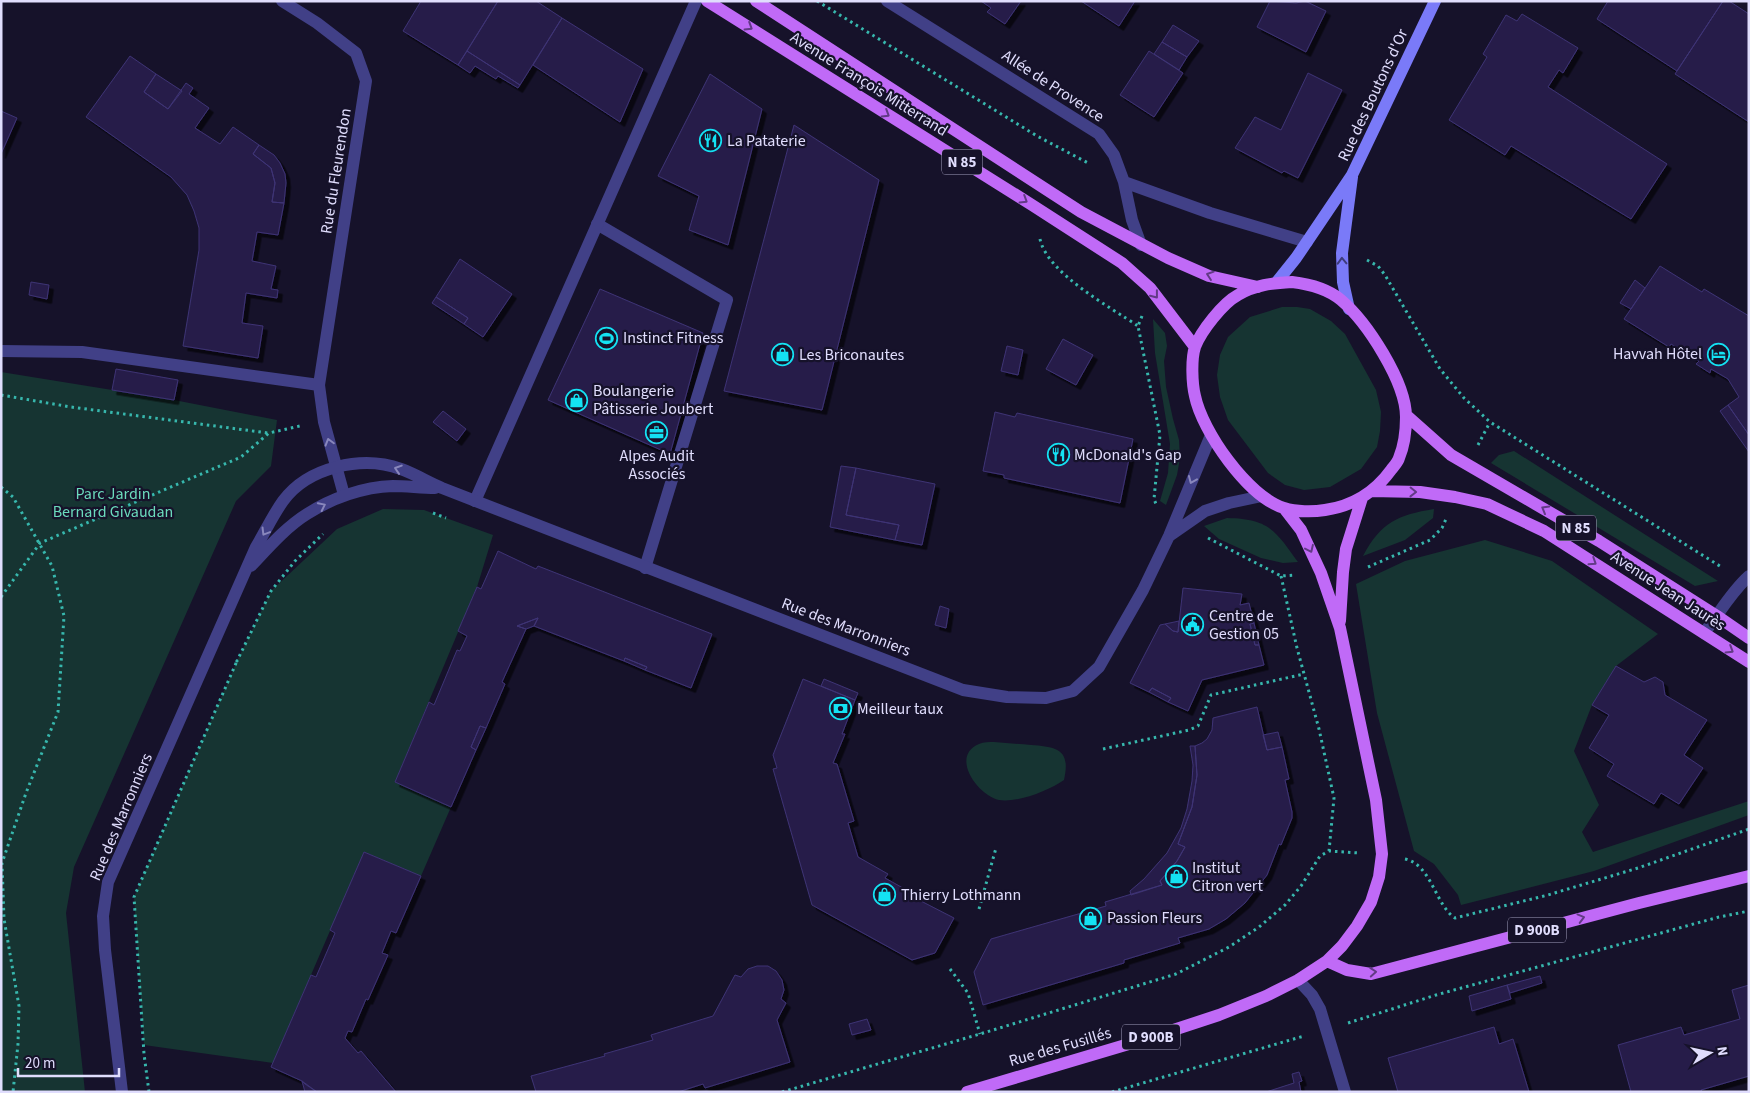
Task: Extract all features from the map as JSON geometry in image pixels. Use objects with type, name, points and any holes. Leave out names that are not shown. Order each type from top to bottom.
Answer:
[{"type":"main road","name":"Avenue François Mitterrand","points":[[707,1],[1122,263],[1150,288],[1195,347]]},
{"type":"main road","name":"Avenue François Mitterrand","points":[[756,1],[1081,212],[1141,245],[1209,276],[1258,287]]},
{"type":"main road","name":"Rue des Boutons d'Or","points":[[1276,283],[1307,242],[1352,175],[1435,1]]},
{"type":"main road","name":"Rue des Boutons d'Or","points":[[1349,309],[1343,282],[1342,252],[1352,175]]},
{"type":"main road","points":[[1276,283],[1298,283],[1317,287],[1340,300],[1366,326],[1394,373],[1406,415],[1404,440],[1399,459],[1386,476],[1366,495],[1344,506],[1324,510],[1301,511],[1284,508],[1262,496],[1234,468],[1200,416],[1194,394],[1195,347],[1211,320],[1237,295],[1276,283]]},
{"type":"main road","name":"Avenue Jean Jaurès","points":[[1406,415],[1451,455],[1599,541],[1718,616],[1749,638]]},
{"type":"main road","name":"Avenue Jean Jaurès","points":[[1366,495],[1420,492],[1455,496],[1487,504],[1544,531],[1749,662]]},
{"type":"main road","points":[[1340,628],[1342,572],[1346,549],[1366,495]]},
{"type":"main road","points":[[1284,508],[1301,530],[1321,573],[1340,628]]},
{"type":"main road","name":"Rue des Fusillés","points":[[967,1092],[1149,1038],[1219,1015],[1266,996],[1298,980],[1326,961],[1357,926],[1370,902],[1379,877],[1382,854],[1376,800],[1340,628]]},
{"type":"main road","name":"D 900B","points":[[1326,961],[1347,970],[1371,974],[1749,876]]},
{"type":"street","name":"Rue du Fleurendon","points":[[282,1],[356,53],[366,81],[319,384],[324,422],[344,496]]},
{"type":"street","points":[[475,501],[696,1]]},
{"type":"street","name":"Allée de Provence","points":[[888,1],[1099,134],[1114,155],[1124,182],[1132,220],[1141,245]]},
{"type":"street","points":[[1124,182],[1210,213],[1307,242]]},
{"type":"street","points":[[597,224],[727,300],[645,568]]},
{"type":"street","points":[[1,351],[82,352],[319,384]]},
{"type":"street","name":"Rue des Marronniers","points":[[122,1091],[105,950],[103,916],[108,882],[256,547],[283,501],[296,487],[336,466],[378,463],[400,469],[442,488],[645,568],[963,690],[1007,697],[1046,698],[1073,692],[1099,667],[1143,590],[1169,536],[1179,523],[1211,435]]},
{"type":"street","name":"Rue des Marronniers","points":[[246,572],[306,514],[344,496],[368,489],[392,486],[442,488]]},
{"type":"street","name":"Rue des Marronniers","points":[[1179,523],[1205,511],[1262,496]]},
{"type":"street","points":[[1704,633],[1718,616],[1733,592],[1746,578]]},
{"type":"street","points":[[1298,980],[1312,995],[1320,1009],[1345,1092]]},
{"type":"path","points":[[817,1],[1037,136],[1124,182]]},
{"type":"path","points":[[1032,205],[1041,247],[1062,274],[1138,326]]},
{"type":"path","points":[[1342,252],[1369,260],[1378,266],[1440,369],[1464,398],[1490,422],[1746,578]]},
{"type":"path","points":[[1150,288],[1138,326],[1160,435],[1154,499],[1160,512],[1281,576],[1321,573]]},
{"type":"path","points":[[1,395],[71,407],[269,433]]},
{"type":"path","points":[[1,597],[40,543],[241,457],[269,433],[276,430],[324,422]]},
{"type":"path","points":[[1468,464],[1490,422]]},
{"type":"path","points":[[1,487],[13,497],[52,566],[64,616],[58,712],[26,793],[2,864],[4,919],[19,1006],[18,1044],[13,1092]]},
{"type":"path","points":[[1342,572],[1365,568],[1430,540],[1442,528],[1455,496]]},
{"type":"path","points":[[424,510],[450,519]]},
{"type":"path","points":[[149,1092],[144,1054],[134,897],[237,661],[271,592],[295,561],[326,532]]},
{"type":"path","points":[[1281,576],[1334,798],[1329,851]]},
{"type":"path","points":[[216,638],[237,661]]},
{"type":"path","points":[[1103,749],[1189,730],[1198,726],[1211,696],[1304,674]]},
{"type":"path","points":[[782,1092],[1176,974],[1229,947],[1259,927],[1285,905],[1301,886],[1320,856],[1329,851],[1382,854],[1411,860],[1429,877],[1447,913],[1455,918],[1548,895],[1638,868],[1749,829]]},
{"type":"path","points":[[979,909],[996,848]]},
{"type":"path","points":[[1112,1092],[1473,985],[1719,917],[1749,911]]},
{"type":"path","points":[[950,969],[968,993],[980,1034]]},
{"type":"green space","points":[[1282,307],[1310,309],[1331,321],[1345,334],[1376,390],[1381,412],[1377,447],[1361,469],[1330,487],[1304,490],[1285,485],[1268,473],[1228,420],[1220,397],[1217,375],[1220,355],[1228,337],[1250,317]]},
{"type":"green space","points":[[1153,319],[1165,333],[1167,346],[1164,361],[1166,387],[1179,440],[1180,458],[1177,475],[1166,505],[1160,501],[1168,473],[1170,444],[1155,353]]},
{"type":"green space","name":"Parc Jardin Bernard Givaudan","points":[[1,372],[174,400],[277,420],[271,466],[236,501],[74,867],[66,913],[85,1092],[1,1092]]},
{"type":"green space","points":[[1514,451],[1718,581],[1695,586],[1491,463],[1499,455]]},
{"type":"green space","points":[[383,509],[424,510],[493,535],[477,587],[395,782],[451,807],[421,876],[364,852],[273,1063],[144,1045],[134,897],[237,661],[271,591],[337,529]]},
{"type":"green space","points":[[1434,509],[1433,518],[1405,540],[1363,556],[1377,535],[1392,522],[1410,514]]},
{"type":"green space","points":[[1227,518],[1253,521],[1270,528],[1277,534],[1298,562],[1283,563],[1261,558],[1219,539],[1204,526]]},
{"type":"green space","points":[[1485,540],[1552,561],[1658,634],[1616,666],[1592,705],[1574,751],[1599,805],[1582,832],[1593,852],[1749,801],[1749,815],[1594,871],[1461,905],[1458,895],[1434,864],[1414,851],[1377,713],[1356,584],[1405,561]]},
{"type":"green space","points":[[994,742],[1055,749],[1060,752],[1065,762],[1064,780],[1051,788],[1024,798],[999,800],[991,797],[975,783],[970,775],[967,757],[971,750],[979,744]]},
{"type":"building","points":[[421,1],[498,1],[458,65],[403,31]]},
{"type":"building","points":[[498,1],[536,1],[562,18],[520,85],[467,51]]},
{"type":"building","points":[[981,1],[1021,1],[1005,24],[987,12],[991,8]]},
{"type":"building","points":[[1081,1],[1135,1],[1119,26]]},
{"type":"building","points":[[1270,1],[1296,3],[1305,1],[1326,11],[1306,52],[1257,27]]},
{"type":"building","points":[[1608,1],[1723,1],[1677,71],[1597,19]]},
{"type":"building","points":[[1723,1],[1729,1],[1749,14],[1749,122],[1675,74]]},
{"type":"building","points":[[1522,14],[1578,48],[1563,73],[1559,70],[1548,87],[1667,164],[1631,219],[1511,146],[1505,155],[1449,120],[1487,57],[1483,54],[1506,15],[1517,21]]},
{"type":"building","points":[[562,18],[643,69],[620,122],[533,65]]},
{"type":"building","points":[[1173,25],[1199,41],[1187,57],[1162,42]]},
{"type":"building","points":[[1162,42],[1187,57],[1179,70],[1154,54]]},
{"type":"building","points":[[467,51],[520,85],[518,88],[498,76],[496,79],[475,66],[470,73],[458,65]]},
{"type":"building","points":[[1149,51],[1183,73],[1154,117],[1120,95]]},
{"type":"building","points":[[130,56],[156,74],[144,92],[168,109],[186,83],[193,88],[189,94],[209,108],[195,128],[220,144],[233,127],[259,145],[253,154],[271,168],[275,183],[272,202],[284,203],[278,235],[257,232],[252,261],[276,266],[271,289],[278,290],[277,298],[246,293],[242,323],[263,326],[258,358],[183,346],[199,250],[199,228],[194,211],[187,195],[171,177],[86,117]]},
{"type":"building","points":[[1308,73],[1342,90],[1298,178],[1284,171],[1282,173],[1235,148],[1255,117],[1281,130]]},
{"type":"building","points":[[156,74],[182,91],[168,109],[144,92]]},
{"type":"building","points":[[710,74],[762,109],[728,245],[689,230],[699,196],[658,176]]},
{"type":"building","points":[[1,111],[17,118],[1,154]]},
{"type":"building","points":[[794,125],[879,180],[822,410],[724,391]]},
{"type":"building","points":[[259,145],[274,155],[285,174],[284,203],[272,202],[275,183],[271,168],[253,154]]},
{"type":"building","points":[[460,259],[512,294],[483,337],[464,324],[468,318],[436,297]]},
{"type":"building","name":"Havvah Hôtel","points":[[1660,266],[1702,292],[1704,289],[1749,316],[1749,435],[1728,405],[1739,397],[1728,379],[1711,369],[1710,373],[1696,364],[1699,361],[1671,344],[1669,347],[1624,319]]},
{"type":"building","points":[[1635,280],[1645,288],[1631,309],[1620,303]]},
{"type":"building","points":[[31,282],[49,285],[47,299],[29,295]]},
{"type":"building","points":[[600,289],[703,333],[670,454],[548,400]]},
{"type":"building","points":[[436,297],[468,318],[464,324],[432,303]]},
{"type":"building","points":[[1063,339],[1093,355],[1076,385],[1046,369]]},
{"type":"building","points":[[1007,346],[1023,350],[1018,375],[1001,371]]},
{"type":"building","points":[[116,369],[178,380],[174,400],[112,390]]},
{"type":"building","points":[[1728,405],[1749,435],[1749,452],[1720,411]]},
{"type":"building","points":[[443,411],[466,429],[457,441],[433,422]]},
{"type":"building","name":"McDonald's Gap","points":[[995,412],[1015,417],[1017,413],[1133,439],[1120,503],[1004,478],[1004,475],[983,471]]},
{"type":"building","points":[[841,466],[856,468],[846,515],[899,525],[895,540],[830,527]]},
{"type":"building","points":[[856,468],[935,484],[922,545],[895,540],[899,525],[846,515]]},
{"type":"building","points":[[498,551],[536,569],[538,566],[712,634],[691,688],[645,670],[647,667],[625,658],[624,661],[534,626],[538,618],[517,626],[526,629],[502,682],[505,684],[486,728],[480,726],[471,747],[476,750],[451,807],[395,782],[429,702],[434,705],[457,650],[460,651],[467,636],[458,631],[477,587],[481,589]]},
{"type":"building","points":[[1183,588],[1242,594],[1240,605],[1249,603],[1254,623],[1250,624],[1255,645],[1259,645],[1264,665],[1202,680],[1188,711],[1168,702],[1171,698],[1152,688],[1149,692],[1130,683],[1160,625],[1165,624],[1173,631],[1178,632]]},
{"type":"building","points":[[940,606],[949,609],[946,628],[935,625]]},
{"type":"building","points":[[538,618],[534,626],[526,629],[517,626]]},
{"type":"building","points":[[1179,621],[1178,632],[1173,631],[1165,624]]},
{"type":"building","points":[[1254,623],[1259,645],[1255,645],[1250,624]]},
{"type":"building","points":[[625,658],[647,667],[645,670],[624,661]]},
{"type":"building","points":[[1616,666],[1644,682],[1655,677],[1663,682],[1665,695],[1707,720],[1684,755],[1703,768],[1679,804],[1661,793],[1654,804],[1607,776],[1614,764],[1589,748],[1609,715],[1592,705]]},
{"type":"building","points":[[803,679],[855,700],[842,734],[845,734],[833,763],[837,764],[854,821],[848,823],[858,857],[888,874],[885,878],[921,898],[919,900],[954,918],[935,953],[912,960],[812,905],[773,769],[777,768],[773,755]]},
{"type":"building","points":[[824,679],[858,693],[855,700],[821,686]]},
{"type":"building","points":[[1152,688],[1171,698],[1168,702],[1149,692]]},
{"type":"building","points":[[1257,707],[1267,750],[1282,747],[1289,779],[1285,780],[1292,818],[1267,875],[1245,903],[1226,919],[1209,929],[1178,938],[1180,943],[1124,960],[1124,963],[983,1005],[974,972],[991,939],[1106,906],[1105,902],[1162,885],[1160,881],[1177,861],[1185,847],[1178,844],[1192,807],[1197,775],[1195,746],[1207,739],[1212,730],[1213,718]]},
{"type":"building","points":[[480,726],[486,728],[476,750],[471,747]]},
{"type":"building","points":[[1278,732],[1282,747],[1267,750],[1263,735]]},
{"type":"building","points":[[1190,746],[1195,746],[1197,775],[1192,807],[1178,844],[1185,847],[1177,861],[1160,881],[1162,885],[1131,895],[1130,891],[1144,879],[1167,853],[1181,828],[1187,809],[1192,781],[1193,765]]},
{"type":"building","points":[[364,852],[421,876],[396,933],[391,931],[382,953],[388,955],[368,1000],[366,999],[352,1032],[348,1031],[345,1038],[358,1053],[361,1051],[396,1092],[317,1092],[302,1081],[271,1067],[311,975],[316,977],[335,933],[330,930]]},
{"type":"building","points":[[757,966],[768,966],[776,971],[782,980],[784,990],[781,999],[786,1003],[777,1020],[790,1062],[705,1088],[703,1084],[678,1092],[536,1092],[531,1076],[605,1056],[604,1054],[653,1040],[651,1035],[713,1016],[735,975],[741,977],[748,969]]},
{"type":"building","points":[[1540,976],[1542,983],[1510,993],[1507,985]]},
{"type":"building","points":[[1507,985],[1511,999],[1472,1011],[1469,996]]},
{"type":"building","points":[[1749,985],[1749,1076],[1701,1090],[1702,1092],[1631,1092],[1618,1045],[1681,1027],[1684,1035],[1740,1019],[1732,990]]},
{"type":"building","points":[[867,1019],[871,1030],[852,1035],[849,1024]]},
{"type":"building","points":[[1494,1027],[1499,1044],[1513,1039],[1529,1092],[1398,1092],[1388,1058]]},
{"type":"building","points":[[1299,1072],[1302,1081],[1299,1082],[1301,1092],[1266,1092],[1294,1083],[1292,1074]]},
{"type":"building","points":[[302,1081],[305,1084],[317,1092],[305,1092]]},
{"type":"place","name":"La Pataterie","points":[[711,141]]},
{"type":"place","name":"Instinct Fitness","points":[[607,338]]},
{"type":"place","name":"Havvah Hôtel","points":[[1718,354]]},
{"type":"place","name":"Les Briconautes","points":[[783,355]]},
{"type":"place","name":"Boulangerie Pâtisserie Joubert","points":[[577,400]]},
{"type":"place","name":"Alpes Audit Associés","points":[[657,432]]},
{"type":"place","name":"McDonald's Gap","points":[[1058,455]]},
{"type":"place","name":"Centre de Gestion 05","points":[[1193,625]]},
{"type":"place","name":"Meilleur taux","points":[[841,709]]},
{"type":"place","name":"Institut Citron vert","points":[[1176,877]]},
{"type":"place","name":"Thierry Lothmann","points":[[885,895]]},
{"type":"place","name":"Passion Fleurs","points":[[1091,918]]}]
